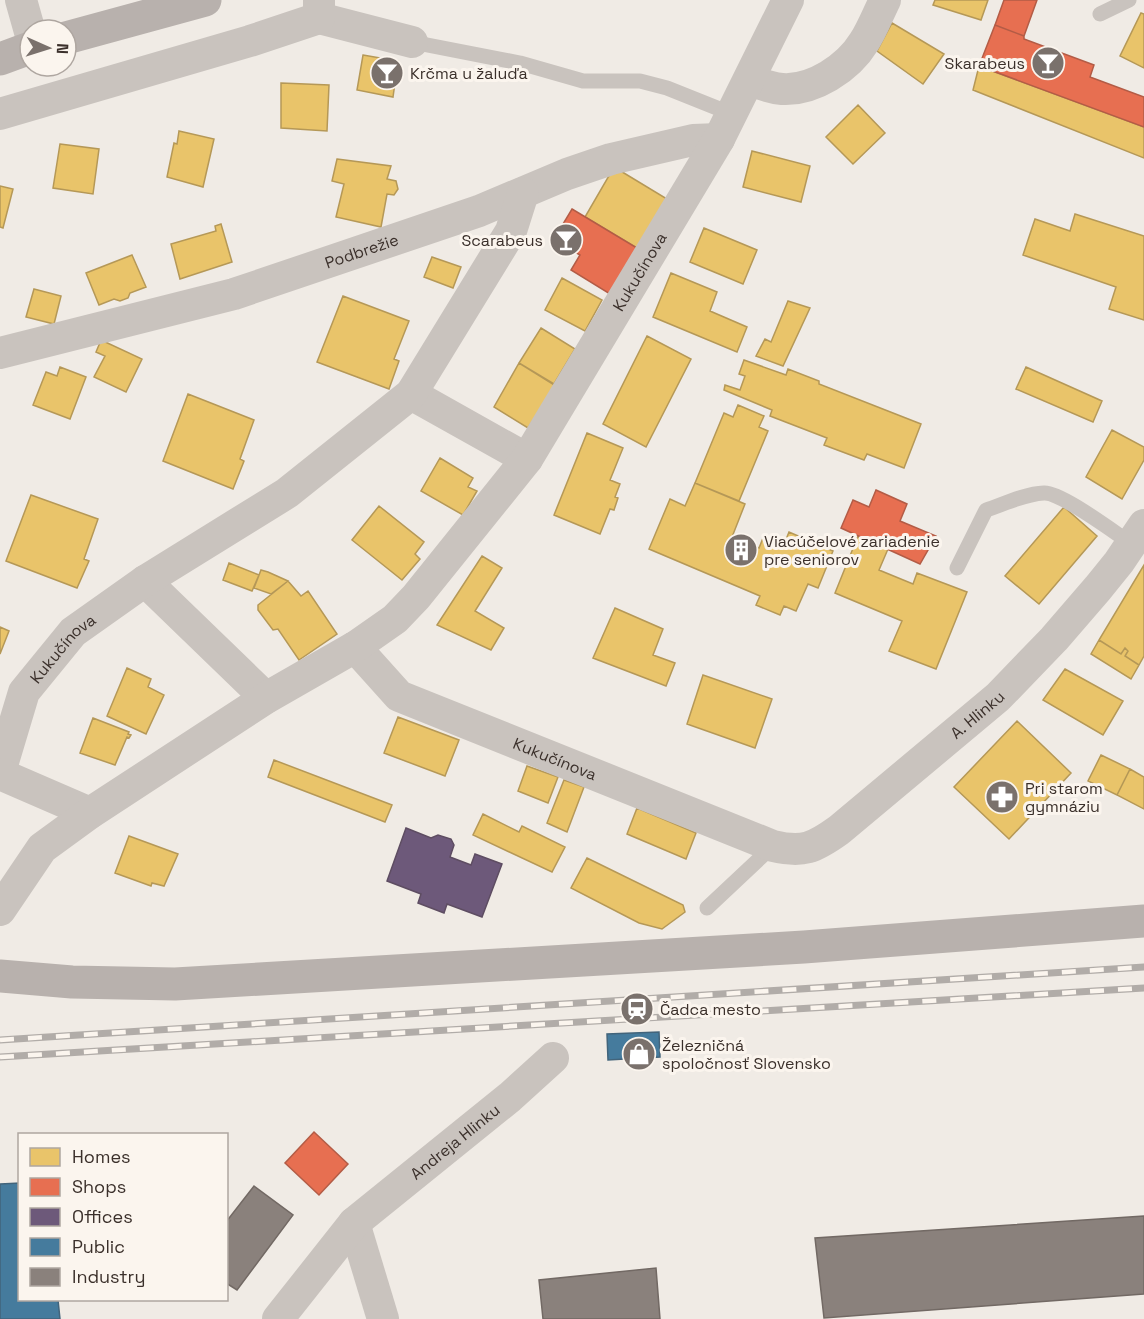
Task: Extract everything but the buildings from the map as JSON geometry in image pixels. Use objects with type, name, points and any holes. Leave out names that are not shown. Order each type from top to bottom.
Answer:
[{"type":"main road","points":[[78,35],[205,0]]},
{"type":"main road","points":[[0,58],[18,52]]},
{"type":"main road","points":[[0,976],[72,982],[176,984],[793,948],[1144,921]]},
{"type":"street","points":[[21,0],[26,18]]},
{"type":"street","name":"Kukučínova","points":[[0,910],[42,848],[90,813],[266,698],[355,647],[395,619],[416,597],[527,459],[725,127],[789,0]]},
{"type":"street","points":[[750,81],[784,89],[823,80],[854,56],[865,42],[885,0]]},
{"type":"street","points":[[0,114],[239,44],[319,9],[412,42]]},
{"type":"street","name":"Podbrežie","points":[[0,353],[234,294],[480,211],[567,174],[611,159],[693,140],[725,127]]},
{"type":"street","name":"Kukučínova","points":[[90,813],[0,773],[24,692],[73,632],[145,581],[287,493],[411,394],[511,231],[523,193]]},
{"type":"street","points":[[411,394],[527,459]]},
{"type":"street","name":"A. Hlinku","points":[[773,846],[800,850],[820,843],[839,830],[998,697],[1054,639],[1098,588],[1138,535]]},
{"type":"street","points":[[145,581],[266,698]]},
{"type":"street","name":"Kukučínova","points":[[355,647],[399,696],[773,846]]},
{"type":"street","name":"Andreja Hlinku","points":[[278,1319],[354,1223],[510,1096],[553,1058]]},
{"type":"street","points":[[354,1223],[383,1319]]},
{"type":"lane","points":[[1100,14],[1129,0]]},
{"type":"lane","points":[[412,42],[520,63],[583,81],[640,81],[667,88],[725,127]]},
{"type":"lane","points":[[957,568],[986,510],[1028,495],[1046,493],[1056,496],[1091,516],[1138,535]]},
{"type":"lane","points":[[707,908],[773,846]]},
{"type":"railway","points":[[0,1040],[1144,967]]},
{"type":"railway","points":[[0,1057],[1144,988]]},
{"type":"place","name":"Skarabeus","points":[[1048,63]]},
{"type":"place","name":"Krčma u žaluďa","points":[[387,73]]},
{"type":"place","name":"Scarabeus","points":[[566,240]]},
{"type":"place","name":"Viacúčelové zariadenie pre seniorov","points":[[741,550]]},
{"type":"place","name":"Pri starom gymnáziu","points":[[1002,797]]},
{"type":"place","name":"Čadca mesto","points":[[637,1009]]},
{"type":"place","name":"Železničná spoločnosť Slovensko","points":[[639,1054]]}]
